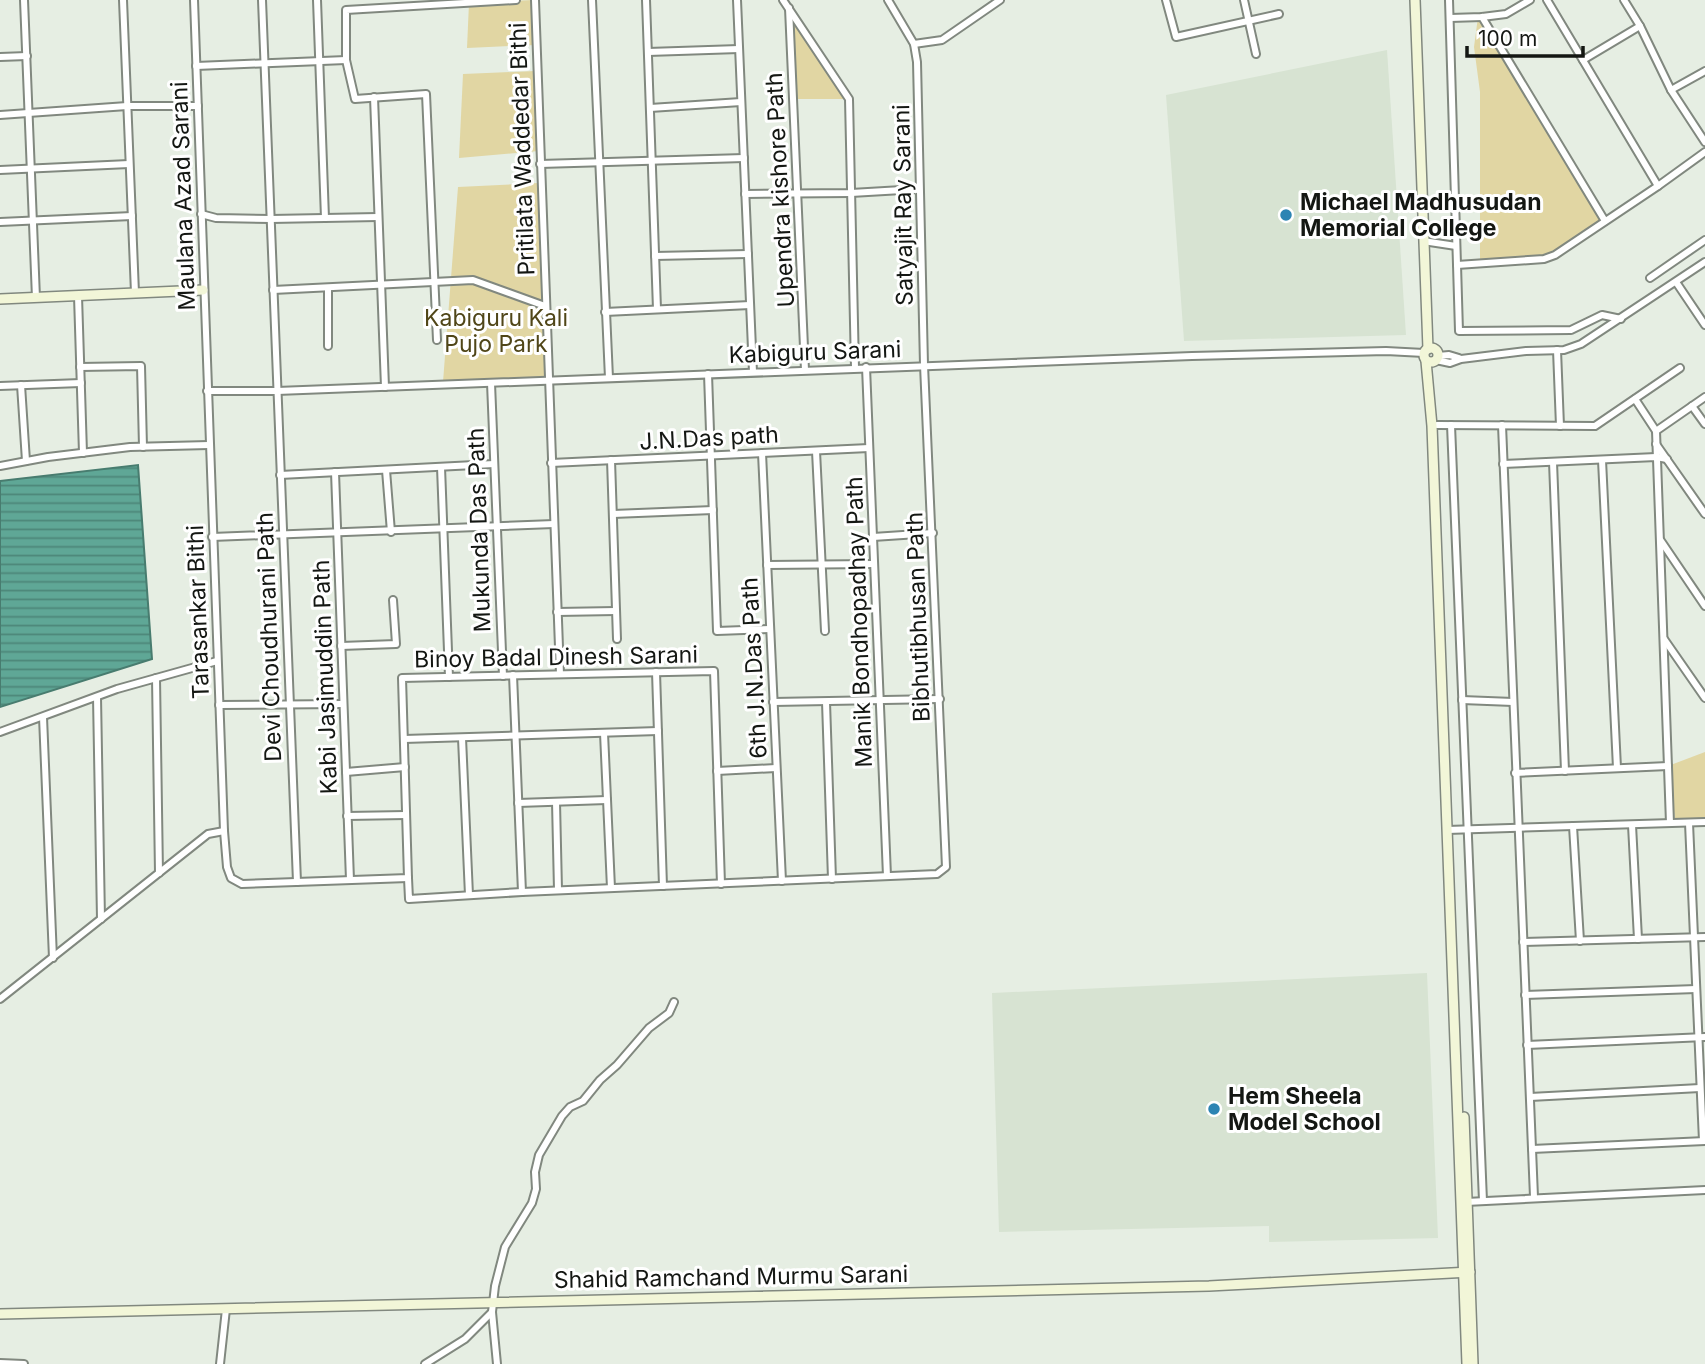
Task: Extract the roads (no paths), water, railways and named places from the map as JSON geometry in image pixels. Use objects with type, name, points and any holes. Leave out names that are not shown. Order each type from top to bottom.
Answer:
[{"type":"street","points":[[24,0],[36,298]]},
{"type":"street","points":[[123,0],[135,293]]},
{"type":"street","name":"Maulana Azad Sarani","points":[[194,0],[207,391]]},
{"type":"street","name":"Devi Choudhurani Path","points":[[262,0],[297,882]]},
{"type":"street","points":[[317,0],[325,218]]},
{"type":"street","points":[[371,0],[372,9]]},
{"type":"street","points":[[437,340],[426,94],[355,99],[346,60],[346,10],[422,3],[516,0]]},
{"type":"street","name":"Pritilata Waddedar Bithi","points":[[535,0],[560,674]]},
{"type":"street","points":[[592,0],[609,378]]},
{"type":"street","points":[[646,0],[657,309]]},
{"type":"street","points":[[737,0],[752,372]]},
{"type":"street","points":[[783,0],[849,99],[855,368]]},
{"type":"street","points":[[888,0],[914,44],[942,40],[1000,0]]},
{"type":"street","points":[[1166,0],[1176,37],[1279,14]]},
{"type":"street","points":[[1244,0],[1256,54]]},
{"type":"street","points":[[1415,0],[1423,241],[1450,830]]},
{"type":"street","points":[[1449,0],[1459,331],[1571,330],[1602,315],[1621,319]]},
{"type":"street","points":[[1450,18],[1506,14],[1530,0]]},
{"type":"street","points":[[1547,0],[1658,186]]},
{"type":"street","points":[[1624,0],[1640,26],[1671,90],[1705,142]]},
{"type":"street","name":"Upendra kishore Path","points":[[789,8],[805,370]]},
{"type":"street","points":[[1482,17],[1605,221]]},
{"type":"street","points":[[1583,60],[1640,26]]},
{"type":"street","name":"Satyajit Ray Sarani","points":[[914,44],[924,365]]},
{"type":"street","points":[[648,52],[739,49]]},
{"type":"street","points":[[0,57],[26,56]]},
{"type":"street","points":[[196,66],[346,60]]},
{"type":"street","points":[[1671,90],[1705,71]]},
{"type":"street","points":[[374,97],[385,387]]},
{"type":"street","points":[[650,108],[741,102]]},
{"type":"street","points":[[0,115],[127,106],[198,106]]},
{"type":"street","points":[[1457,265],[1544,259],[1555,255],[1705,152]]},
{"type":"street","points":[[540,164],[744,158]]},
{"type":"street","points":[[0,170],[130,164]]},
{"type":"street","points":[[745,194],[919,189]]},
{"type":"street","points":[[201,214],[216,218],[271,219],[378,217]]},
{"type":"street","points":[[0,222],[132,216]]},
{"type":"street","points":[[1650,278],[1705,240]]},
{"type":"street","points":[[1423,241],[1456,246]]},
{"type":"street","points":[[655,256],[748,254]]},
{"type":"street","name":"Kabiguru Sarani","points":[[207,391],[277,391],[1185,356],[1405,352],[1415,357],[1449,355],[1461,359],[1557,350],[1581,344],[1705,262]]},
{"type":"street","points":[[273,290],[473,280],[545,306]]},
{"type":"street","points":[[1676,282],[1705,325]]},
{"type":"street","points":[[328,288],[328,345]]},
{"type":"street","points":[[0,299],[204,290]]},
{"type":"street","points":[[78,296],[83,453]]},
{"type":"street","points":[[606,312],[750,305]]},
{"type":"street","points":[[1557,350],[1560,426]]},
{"type":"street","points":[[1430,356],[1437,425],[1464,1201],[1467,1364]]},
{"type":"street","name":"Bibhutibhusan Path","points":[[887,876],[937,874],[946,867],[924,365]]},
{"type":"street","points":[[80,367],[141,366],[143,447]]},
{"type":"street","name":"Manik Bondhopadhay Path","points":[[866,367],[887,876]]},
{"type":"street","points":[[1437,425],[1595,426],[1680,368]]},
{"type":"street","points":[[708,374],[717,631],[770,629]]},
{"type":"street","points":[[0,386],[81,383]]},
{"type":"street","name":"Mukunda Das Path","points":[[491,383],[503,676]]},
{"type":"street","points":[[21,385],[26,461]]},
{"type":"street","name":"Tarasankar Bithi","points":[[207,391],[223,831]]},
{"type":"street","points":[[1656,431],[1705,397]]},
{"type":"street","points":[[1635,398],[1656,431],[1670,823]]},
{"type":"street","points":[[1692,406],[1705,424]]},
{"type":"street","points":[[1451,425],[1483,1201]]},
{"type":"street","points":[[1502,425],[1534,1197]]},
{"type":"street","points":[[1656,444],[1705,514]]},
{"type":"street","points":[[0,466],[83,453],[143,447],[209,445]]},
{"type":"street","name":"J.N.Das path","points":[[551,463],[869,448]]},
{"type":"street","points":[[816,451],[825,631]]},
{"type":"street","name":"6th J.N.Das Path","points":[[762,453],[782,881]]},
{"type":"street","points":[[1503,464],[1656,457],[1667,459]]},
{"type":"street","points":[[611,460],[617,639]]},
{"type":"street","points":[[1602,460],[1616,768]]},
{"type":"street","points":[[1553,462],[1564,771]]},
{"type":"street","points":[[281,475],[494,464]]},
{"type":"street","points":[[441,467],[449,677]]},
{"type":"street","points":[[386,470],[391,532]]},
{"type":"street","name":"Kabi Jasimuddin Path","points":[[335,472],[349,880]]},
{"type":"street","points":[[613,514],[713,510]]},
{"type":"street","points":[[212,537],[554,524]]},
{"type":"street","points":[[873,537],[933,533]]},
{"type":"street","points":[[1660,540],[1705,606]]},
{"type":"street","points":[[767,565],[874,564]]},
{"type":"street","points":[[341,646],[396,644],[393,600]]},
{"type":"street","points":[[557,612],[616,611]]},
{"type":"street","points":[[1663,638],[1705,698]]},
{"type":"street","points":[[0,732],[97,697],[217,662]]},
{"type":"street","name":"Binoy Badal Dinesh Sarani","points":[[408,878],[402,678],[714,671],[721,884]]},
{"type":"street","points":[[656,672],[663,886]]},
{"type":"street","points":[[513,675],[522,891]]},
{"type":"street","points":[[156,678],[159,873]]},
{"type":"street","points":[[97,697],[101,919]]},
{"type":"street","points":[[773,702],[940,699]]},
{"type":"street","points":[[1462,700],[1513,702]]},
{"type":"street","points":[[826,702],[832,878]]},
{"type":"street","points":[[219,705],[343,704]]},
{"type":"street","points":[[43,717],[52,958]]},
{"type":"street","points":[[404,739],[658,731]]},
{"type":"street","points":[[604,733],[611,888]]},
{"type":"street","points":[[462,737],[469,895]]},
{"type":"street","points":[[1516,773],[1668,766]]},
{"type":"street","points":[[346,772],[405,767]]},
{"type":"street","points":[[717,771],[776,768]]},
{"type":"street","points":[[518,803],[607,800]]},
{"type":"street","points":[[556,802],[558,890]]},
{"type":"street","points":[[347,816],[406,815]]},
{"type":"street","points":[[1450,830],[1705,822]]},
{"type":"street","points":[[1532,1149],[1704,1141],[1700,1088],[1702,1037],[1696,989],[1689,823]]},
{"type":"street","points":[[1632,824],[1638,939]]},
{"type":"street","points":[[1573,826],[1580,940]]},
{"type":"street","points":[[0,999],[208,834],[223,831],[227,867],[231,878],[242,884],[408,878],[409,900],[522,891],[887,876]]},
{"type":"street","points":[[1523,942],[1705,937]]},
{"type":"street","points":[[1525,995],[1696,989]]},
{"type":"street","points":[[497,1364],[492,1312],[502,1258],[512,1233],[532,1203],[539,1155],[570,1107],[583,1101],[649,1028],[669,1013],[674,1002]]},
{"type":"street","points":[[1527,1045],[1702,1037]]},
{"type":"street","points":[[1530,1097],[1700,1088]]},
{"type":"street","points":[[1464,1201],[1705,1190]]},
{"type":"street","points":[[1466,1272],[1473,1364]]},
{"type":"street","name":"Shahid Ramchand Murmu Sarani","points":[[0,1314],[1209,1286],[1466,1272]]},
{"type":"street","points":[[220,1364],[226,1309]]},
{"type":"street","points":[[425,1364],[465,1339],[492,1312]]},
{"type":"street","points":[[0,1363],[24,1364]]},
{"type":"water","points":[[138,465],[152,659],[0,707],[0,481]]},
{"type":"place","name":"Michael Madhusudan Memorial College","points":[[1286,215]]},
{"type":"place","name":"Hem Sheela Model School","points":[[1214,1109]]},
{"type":"park label","name":"Kabiguru Kali Pujo Park","points":[[496,331]]}]
